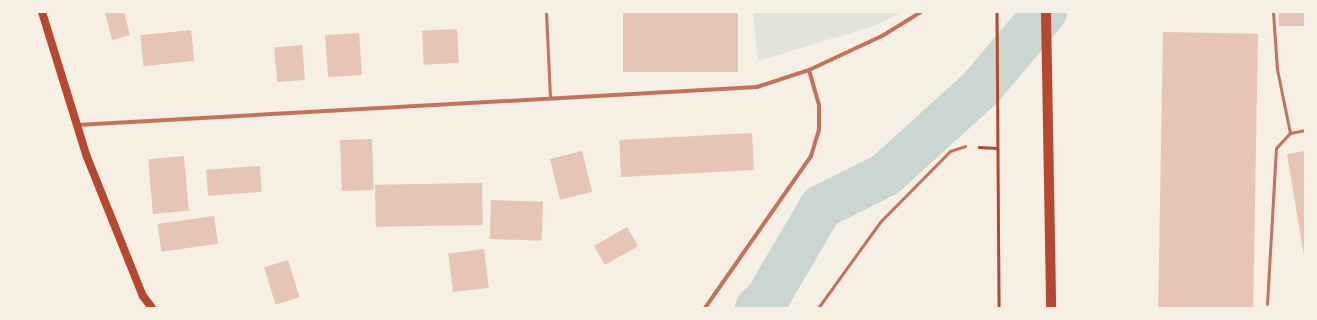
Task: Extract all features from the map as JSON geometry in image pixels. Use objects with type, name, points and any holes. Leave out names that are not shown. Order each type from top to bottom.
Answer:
[{"type":"main road","points":[[42,12],[87,157],[143,296],[152,308]]},
{"type":"main road","points":[[1046,12],[1051,308]]},
{"type":"street","points":[[77,125],[757,86],[809,70],[882,36],[921,12]]},
{"type":"street","points":[[706,308],[811,156],[820,130],[819,105],[809,70]]},
{"type":"lane","points":[[546,12],[550,98]]},
{"type":"lane","points":[[1272,12],[1277,69],[1290,132]]},
{"type":"lane","points":[[1267,304],[1276,148],[1290,132],[1305,130]]},
{"type":"lane","points":[[818,308],[880,222],[950,151],[965,146]]},
{"type":"path","points":[[997,12],[999,308]]},
{"type":"path","points":[[986,147],[997,148]]},
{"type":"shaded area","points":[[753,12],[902,12],[877,25],[758,61]]},
{"type":"building","points":[[124,12],[130,35],[112,40],[105,13]]},
{"type":"building","points":[[623,12],[738,12],[738,72],[623,72]]},
{"type":"building","points":[[1279,12],[1305,12],[1305,26],[1279,26]]},
{"type":"building","points":[[457,29],[459,63],[424,65],[422,31]]},
{"type":"building","points":[[191,30],[194,61],[144,66],[140,35]]},
{"type":"building","points":[[1163,32],[1258,34],[1253,308],[1158,308]]},
{"type":"building","points":[[359,33],[362,75],[328,77],[325,35]]},
{"type":"building","points":[[302,45],[305,80],[277,82],[274,47]]},
{"type":"building","points":[[752,133],[754,170],[621,177],[619,140]]},
{"type":"building","points":[[372,139],[374,190],[342,191],[340,140]]},
{"type":"building","points":[[582,151],[592,192],[560,200],[550,159]]},
{"type":"building","points":[[1305,151],[1305,256],[1304,256],[1287,154]]},
{"type":"building","points":[[184,156],[189,211],[153,214],[148,159]]},
{"type":"building","points":[[260,166],[262,192],[208,196],[206,170]]},
{"type":"building","points":[[482,183],[483,225],[376,227],[375,185]]},
{"type":"building","points":[[491,200],[543,202],[542,241],[490,239]]},
{"type":"building","points":[[214,216],[218,244],[161,252],[158,224]]},
{"type":"building","points":[[627,227],[638,246],[605,265],[594,246]]},
{"type":"building","points":[[484,249],[489,288],[453,292],[448,253]]},
{"type":"building","points":[[288,260],[299,297],[275,305],[264,267]]},
{"type":"waterway","points":[[757,308],[767,299],[821,207],[885,175],[980,89],[1045,12]]}]
